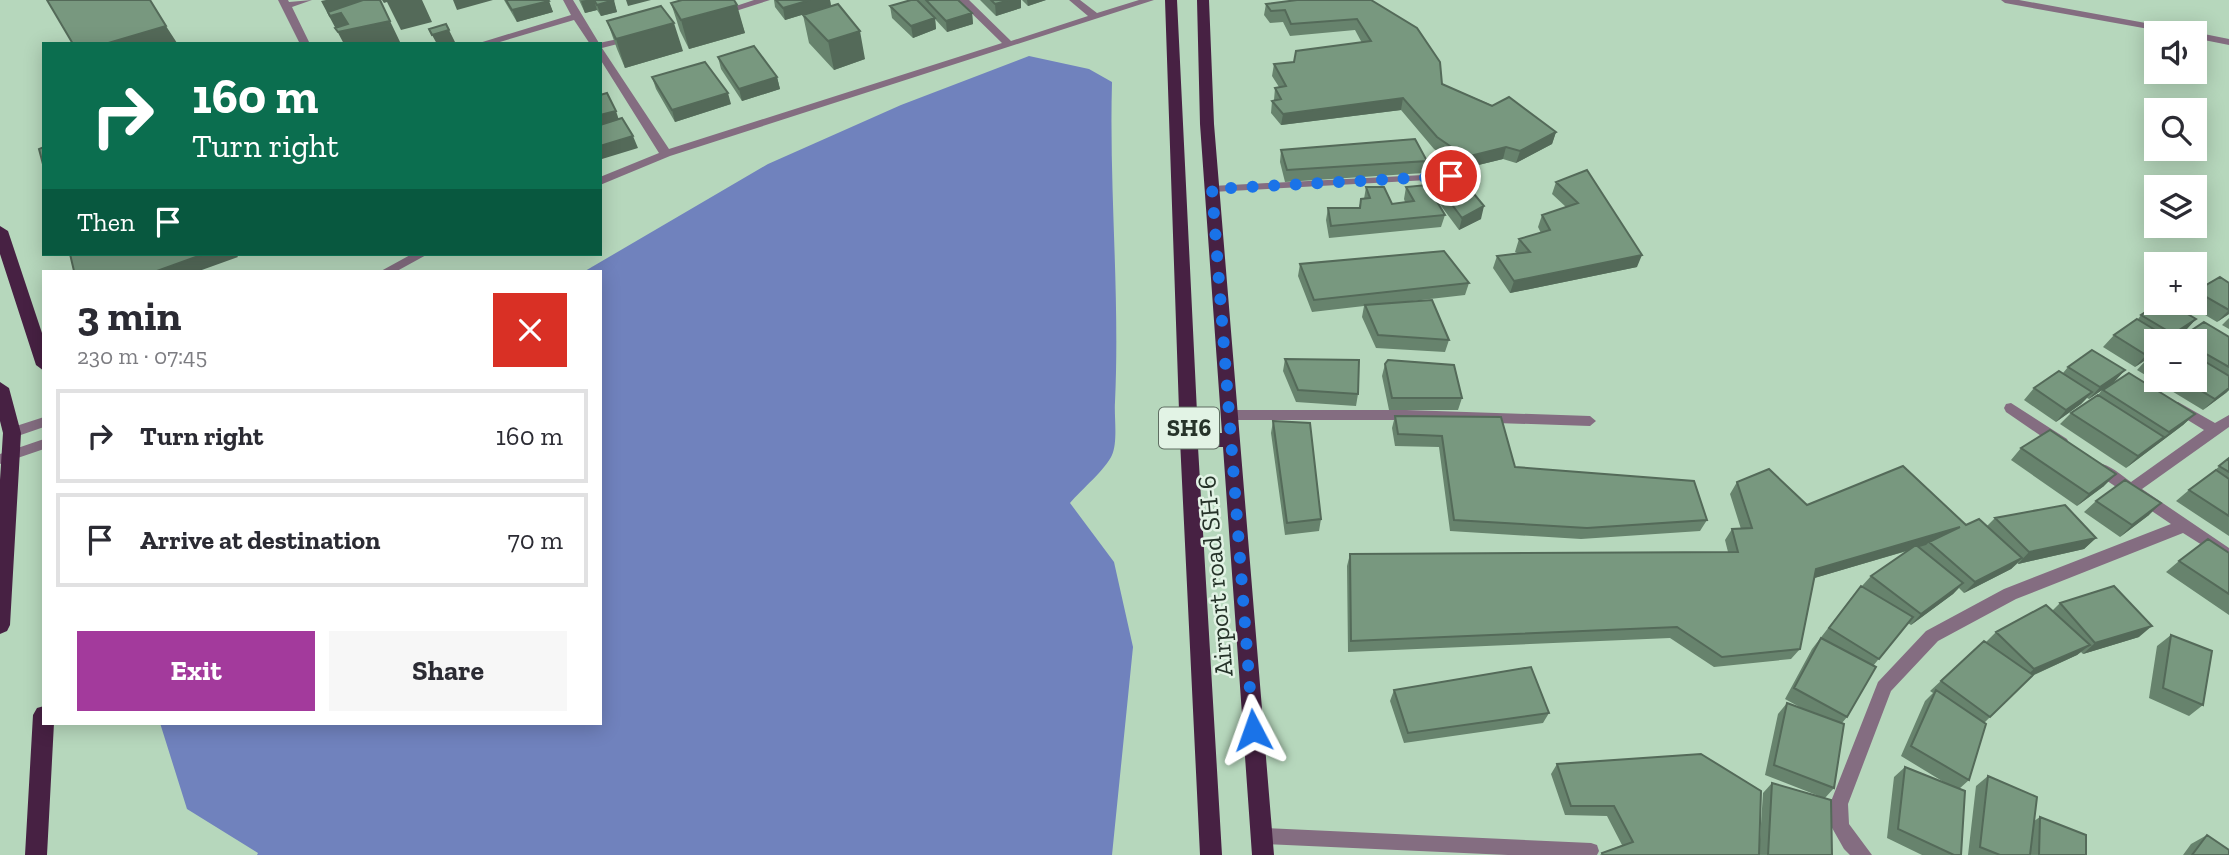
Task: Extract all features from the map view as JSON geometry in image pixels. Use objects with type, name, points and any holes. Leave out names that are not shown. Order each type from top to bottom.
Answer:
[{"type":"main road","name":"SH6","points":[[1171,0],[1189,440],[1211,855]]},
{"type":"main road","name":"Airport road SH-6","points":[[1203,0],[1212,189],[1263,855]]},
{"type":"main road","points":[[0,232],[42,359]]},
{"type":"main road","points":[[0,388],[12,433],[5,457],[0,625]]},
{"type":"main road","points":[[1189,440],[1231,440]]},
{"type":"main road","points":[[36,855],[43,725]]},
{"type":"street","points":[[304,42],[285,3],[307,0]]},
{"type":"street","points":[[568,0],[596,42]]},
{"type":"street","points":[[714,14],[765,0]]},
{"type":"street","points":[[963,0],[1009,44]]},
{"type":"street","points":[[1074,0],[1095,17]]},
{"type":"street","points":[[602,180],[666,154],[1149,0]]},
{"type":"street","points":[[488,42],[578,16]]},
{"type":"street","points":[[602,46],[651,32]]},
{"type":"street","points":[[602,52],[666,154]]},
{"type":"street","points":[[389,270],[418,256]]},
{"type":"street","points":[[2171,402],[2215,430]]},
{"type":"street","points":[[2011,408],[2229,556]]},
{"type":"street","points":[[2130,490],[2229,420]]},
{"type":"street","points":[[12,433],[42,423]]},
{"type":"street","points":[[1863,855],[1850,843],[1840,825],[1839,804],[1884,687],[1932,636],[2010,594],[2183,526]]},
{"type":"lane","points":[[2005,0],[2144,26]]},
{"type":"lane","points":[[2207,38],[2229,42]]},
{"type":"lane","points":[[1212,189],[1451,176]]},
{"type":"lane","points":[[1229,415],[1406,415],[1590,421]]},
{"type":"lane","points":[[5,457],[42,445]]},
{"type":"lane","points":[[1262,836],[1591,850]]},
{"type":"water","points":[[1029,56],[1089,69],[1112,82],[1115,443],[1112,455],[1104,467],[1070,503],[1114,562],[1133,647],[1112,855],[257,855],[258,853],[187,809],[161,725],[602,725],[602,270],[587,270],[768,164],[901,105]]},
{"type":"building","points":[[47,0],[150,0],[166,26],[112,42],[72,42]]},
{"type":"building","points":[[363,0],[380,0],[390,21],[338,32],[335,28],[348,24],[341,13],[330,16],[328,12]]},
{"type":"building","points":[[506,0],[548,0],[549,1],[512,10]]},
{"type":"building","points":[[594,0],[614,0],[597,5]]},
{"type":"building","points":[[682,0],[734,0],[737,5],[681,20],[671,3]]},
{"type":"building","points":[[776,0],[810,0],[783,8]]},
{"type":"building","points":[[917,0],[935,18],[911,26],[890,6]]},
{"type":"building","points":[[926,0],[958,0],[972,13],[946,21]]},
{"type":"building","points":[[991,0],[1010,0],[995,4]]},
{"type":"building","points":[[1297,0],[1371,0],[1417,28],[1440,62],[1442,84],[1492,106],[1509,97],[1556,132],[1520,151],[1506,147],[1466,157],[1437,137],[1403,98],[1283,114],[1272,101],[1281,99],[1275,88],[1286,86],[1274,64],[1294,62],[1296,51],[1371,41],[1357,19],[1291,24],[1285,10],[1271,11],[1266,4]]},
{"type":"building","points":[[838,4],[860,31],[828,41],[803,15]]},
{"type":"building","points":[[661,6],[674,23],[616,39],[607,21]]},
{"type":"building","points":[[446,24],[449,30],[432,35],[429,29]]},
{"type":"building","points":[[754,46],[777,77],[739,89],[718,57]]},
{"type":"building","points":[[705,62],[728,93],[672,110],[652,77]]},
{"type":"building","points":[[607,93],[616,111],[602,114],[602,94]]},
{"type":"building","points":[[622,118],[633,136],[602,145],[602,124]]},
{"type":"building","points":[[1415,139],[1427,161],[1287,170],[1281,150]]},
{"type":"building","points":[[1587,170],[1642,255],[1514,281],[1497,256],[1530,252],[1519,239],[1550,230],[1542,215],[1578,203],[1556,182]]},
{"type":"building","points":[[1455,171],[1484,206],[1462,218],[1429,174]]},
{"type":"building","points":[[1427,185],[1445,215],[1331,226],[1328,208],[1360,208],[1361,199],[1370,198],[1366,187],[1384,187],[1392,204],[1414,201],[1406,187]]},
{"type":"building","points":[[1444,251],[1469,283],[1314,300],[1300,264]]},
{"type":"building","points":[[70,256],[198,256],[160,270],[74,270]]},
{"type":"building","points":[[2220,277],[2229,283],[2229,310],[2207,297],[2207,285]]},
{"type":"building","points":[[1432,300],[1449,340],[1378,335],[1365,305]]},
{"type":"building","points":[[2141,315],[2189,315],[2196,319],[2181,329],[2165,329]]},
{"type":"building","points":[[2137,319],[2154,329],[2144,329],[2144,354],[2114,335]]},
{"type":"building","points":[[2204,322],[2229,337],[2229,367],[2207,354],[2207,329],[2194,329]]},
{"type":"building","points":[[2092,350],[2125,370],[2100,387],[2068,367]]},
{"type":"building","points":[[1285,359],[1359,360],[1358,394],[1298,390]]},
{"type":"building","points":[[1388,360],[1454,365],[1462,398],[1392,398],[1385,364]]},
{"type":"building","points":[[2207,363],[2229,376],[2229,388],[2215,399],[2203,392],[2207,392]]},
{"type":"building","points":[[2059,371],[2092,392],[2066,410],[2034,388]]},
{"type":"building","points":[[2129,373],[2144,382],[2144,392],[2160,392],[2195,414],[2169,432],[2103,390]]},
{"type":"building","points":[[2098,395],[2164,437],[2138,456],[2071,413]]},
{"type":"building","points":[[1395,416],[1501,417],[1515,467],[1694,481],[1707,520],[1587,528],[1454,520],[1442,436],[1398,434]]},
{"type":"building","points":[[1273,421],[1310,423],[1321,519],[1287,523]]},
{"type":"building","points":[[2050,430],[2116,474],[2089,494],[2021,448]]},
{"type":"building","points":[[2229,458],[2229,472],[2219,466]]},
{"type":"building","points":[[1903,466],[1966,525],[1979,519],[2022,558],[1975,582],[1929,542],[1960,527],[1816,569],[1800,649],[1722,657],[1677,627],[1351,641],[1350,554],[1738,552],[1732,529],[1752,528],[1737,482],[1769,469],[1807,505]]},
{"type":"building","points":[[2216,470],[2229,479],[2229,516],[2189,490]]},
{"type":"building","points":[[2125,480],[2161,503],[2132,525],[2096,501]]},
{"type":"building","points":[[2065,505],[2096,538],[2029,552],[1995,518]]},
{"type":"building","points":[[2208,539],[2229,553],[2229,594],[2179,561]]},
{"type":"building","points":[[1916,545],[1963,583],[1921,614],[1871,576]]},
{"type":"building","points":[[1861,586],[1913,617],[1879,659],[1829,628]]},
{"type":"building","points":[[2114,586],[2152,626],[2095,643],[2060,603]]},
{"type":"building","points":[[2046,605],[2090,645],[2034,669],[1996,632]]},
{"type":"building","points":[[2171,635],[2212,651],[2203,705],[2163,688]]},
{"type":"building","points":[[1821,638],[1876,667],[1847,717],[1794,688]]},
{"type":"building","points":[[1984,641],[2033,675],[1990,717],[1941,681]]},
{"type":"building","points":[[1531,667],[1549,713],[1408,733],[1394,690]]},
{"type":"building","points":[[1936,690],[1986,724],[1969,780],[1911,746]]},
{"type":"building","points":[[1787,703],[1844,724],[1834,788],[1774,765]]},
{"type":"building","points":[[1701,754],[1761,791],[1759,855],[1603,855],[1602,853],[1633,842],[1614,806],[1571,806],[1557,764]]},
{"type":"building","points":[[1905,767],[1965,791],[1961,855],[1954,855],[1898,829]]},
{"type":"building","points":[[1988,776],[2037,797],[2030,855],[2000,855],[1980,847]]},
{"type":"building","points":[[1772,783],[1831,800],[1832,855],[1768,855]]},
{"type":"building","points":[[2040,817],[2086,835],[2086,855],[2039,855]]},
{"type":"building","points":[[2207,835],[2229,850],[2229,855],[2192,855]]},
{"type":"route","points":[[1253,730],[1212,189],[1451,176]]}]
